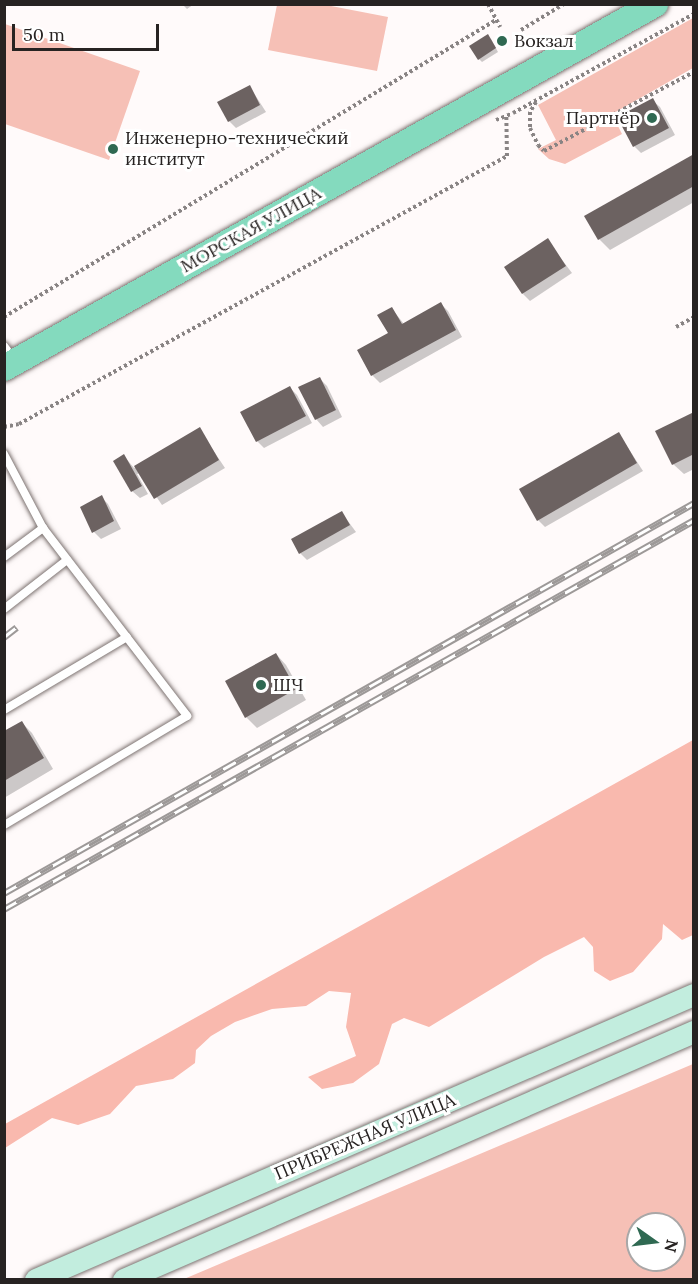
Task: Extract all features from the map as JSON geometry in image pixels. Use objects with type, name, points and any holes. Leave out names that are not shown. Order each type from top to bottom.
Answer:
[{"type":"main road","name":"МОРСКАЯ УЛИЦА","points":[[8,359],[655,4]]},
{"type":"main road","name":"ПРИБРЕЖНАЯ УЛИЦА","points":[[36,1280],[693,995]]},
{"type":"main road","name":"ПРИБРЕЖНАЯ УЛИЦА","points":[[124,1280],[693,1032]]},
{"type":"lane","points":[[4,454],[43,528],[187,716],[4,825]]},
{"type":"lane","points":[[4,557],[43,528]]},
{"type":"lane","points":[[4,609],[67,560]]},
{"type":"lane","points":[[4,710],[127,637]]},
{"type":"path","points":[[488,4],[500,27]]},
{"type":"path","points":[[521,30],[564,4]]},
{"type":"path","points":[[4,317],[496,20]]},
{"type":"path","points":[[538,100],[529,120],[534,138],[544,151],[693,72]]},
{"type":"path","points":[[4,427],[19,424],[507,156],[506,117]]},
{"type":"path","points":[[676,327],[693,317]]},
{"type":"shaded area","points":[[277,5],[326,5],[388,17],[377,71],[268,50]]},
{"type":"shaded area","points":[[693,18],[693,68],[612,114],[622,134],[565,164],[549,159],[538,149],[556,140],[538,105]]},
{"type":"shaded area","points":[[5,24],[140,71],[109,160],[5,124]]},
{"type":"shaded area","points":[[693,740],[693,935],[682,940],[663,924],[662,939],[633,972],[610,981],[594,971],[593,947],[584,937],[544,957],[429,1027],[404,1018],[392,1024],[379,1064],[353,1083],[322,1089],[308,1077],[356,1056],[346,1027],[351,993],[329,991],[306,1006],[272,1009],[235,1022],[211,1036],[196,1050],[195,1063],[173,1079],[136,1086],[110,1114],[78,1125],[52,1118],[5,1148],[5,1124]]},
{"type":"shaded area","points":[[693,1064],[693,1279],[184,1279]]},
{"type":"building","points":[[488,34],[496,48],[478,60],[469,46]]},
{"type":"building","points":[[250,85],[260,105],[228,122],[217,102]]},
{"type":"building","points":[[653,98],[669,128],[633,147],[617,117]]},
{"type":"building","points":[[694,154],[694,186],[598,240],[584,216]]},
{"type":"building","points":[[548,238],[566,266],[522,294],[504,267]]},
{"type":"building","points":[[441,302],[456,330],[371,376],[357,350],[388,333],[377,315],[392,307],[402,324]]},
{"type":"building","points":[[320,377],[336,410],[315,420],[298,387]]},
{"type":"building","points":[[290,386],[306,416],[256,442],[240,412]]},
{"type":"building","points":[[694,412],[694,454],[672,465],[655,431]]},
{"type":"building","points":[[200,427],[219,460],[154,499],[134,466]]},
{"type":"building","points":[[619,432],[637,463],[537,521],[519,489]]},
{"type":"building","points":[[124,454],[142,486],[131,492],[113,461]]},
{"type":"building","points":[[102,495],[114,521],[92,533],[80,507]]},
{"type":"building","points":[[342,511],[350,525],[299,554],[291,539]]},
{"type":"building","name":"ШЧ","points":[[276,653],[296,689],[245,718],[225,681]]},
{"type":"building","points":[[22,721],[44,758],[4,781],[4,731]]},
{"type":"railway","points":[[4,893],[694,503]]},
{"type":"railway","points":[[4,909],[694,520]]},
{"type":"railway","points":[[4,637],[17,627]]},
{"type":"place","name":"Вокзал","points":[[502,41]]},
{"type":"place","name":"Партнёр","points":[[652,118]]},
{"type":"place","name":"Инженерно-технический институт","points":[[113,149]]},
{"type":"place","name":"ШЧ","points":[[261,685]]}]
